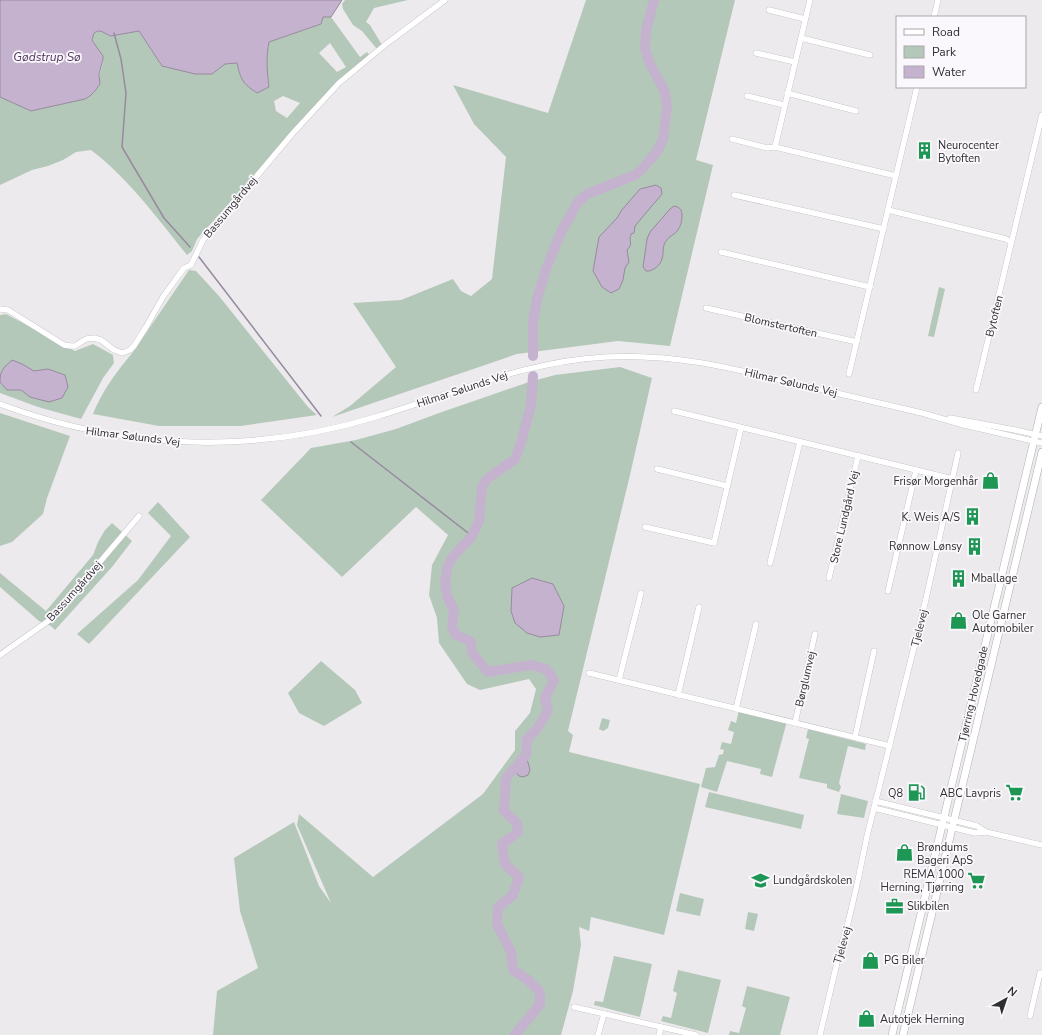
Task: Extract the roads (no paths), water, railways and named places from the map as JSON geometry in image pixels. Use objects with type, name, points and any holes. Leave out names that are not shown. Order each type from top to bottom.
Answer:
[{"type":"main road","name":"Tjørring Hovedgade","points":[[892,1035],[1037,437],[1042,407]]},
{"type":"main road","name":"Tjørring Hovedgade","points":[[903,1035],[1042,452]]},
{"type":"street","name":"Bassumgårdvej","points":[[0,309],[8,310],[64,345],[75,346],[86,339],[94,338],[101,340],[114,350],[122,353],[130,350],[146,328],[173,283],[184,268],[191,265],[203,240],[293,133],[339,83],[386,44],[445,0]]},
{"type":"street","points":[[775,147],[810,0]]},
{"type":"street","points":[[934,16],[938,0]]},
{"type":"street","points":[[769,10],[806,19]]},
{"type":"street","points":[[801,38],[870,55]]},
{"type":"street","points":[[756,53],[795,62]]},
{"type":"street","points":[[849,374],[918,88]]},
{"type":"street","points":[[787,94],[856,111]]},
{"type":"street","points":[[748,96],[784,105]]},
{"type":"street","name":"Bytoften","points":[[976,390],[1042,115]]},
{"type":"street","points":[[732,140],[767,148],[775,147],[896,176]]},
{"type":"street","points":[[734,195],[884,229]]},
{"type":"street","points":[[888,210],[1006,239],[1011,242]]},
{"type":"street","points":[[721,252],[870,287]]},
{"type":"street","name":"Blomstertoften","points":[[706,308],[856,342]]},
{"type":"street","name":"Hilmar Sølunds Vej","points":[[0,404],[29,415],[66,425],[146,440],[209,443],[246,441],[297,436],[346,426],[501,375],[544,365],[588,358],[638,356],[673,358],[711,364],[925,414],[966,420],[1015,430],[1037,437],[1042,443]]},
{"type":"street","name":"Store Lundgård Vej","points":[[674,411],[953,479]]},
{"type":"street","points":[[645,527],[714,543],[741,428]]},
{"type":"street","points":[[770,563],[800,442]]},
{"type":"street","name":"Tjelevej","points":[[820,1035],[839,954],[848,923],[867,836],[926,599],[958,453]]},
{"type":"street","name":"Store Lundgård Vej","points":[[829,578],[858,456]]},
{"type":"street","points":[[658,469],[727,486]]},
{"type":"street","points":[[888,591],[916,470]]},
{"type":"street","name":"Bassumgårdvej","points":[[0,656],[59,610],[139,516]]},
{"type":"street","points":[[619,680],[642,593]]},
{"type":"street","points":[[678,694],[699,607]]},
{"type":"street","points":[[736,709],[756,624]]},
{"type":"street","name":"Børglumvej","points":[[795,723],[815,634]]},
{"type":"street","points":[[855,737],[874,650]]},
{"type":"street","points":[[589,673],[890,746]]},
{"type":"street","points":[[876,802],[953,824],[975,833],[986,832],[1042,845]]},
{"type":"street","points":[[874,808],[943,821]]},
{"type":"street","points":[[1030,1016],[1040,973],[1042,973]]},
{"type":"street","points":[[574,1007],[696,1035]]},
{"type":"street","points":[[598,1035],[604,1014]]},
{"type":"street","points":[[659,1035],[660,1027]]},
{"type":"water","name":"Gødstrup Sø","points":[[0,0],[342,0],[331,17],[323,17],[321,24],[269,42],[267,64],[269,87],[257,93],[243,81],[237,63],[225,64],[212,74],[195,74],[162,66],[139,31],[111,36],[99,31],[94,33],[92,40],[103,56],[99,74],[100,84],[95,91],[85,99],[31,111],[0,97]]},
{"type":"water","points":[[656,185],[661,188],[662,194],[635,226],[634,233],[631,234],[630,237],[631,244],[627,250],[629,262],[625,268],[623,280],[619,289],[611,293],[602,287],[593,271],[599,237],[617,218],[621,211],[640,189]]},
{"type":"water","points":[[674,206],[681,210],[682,218],[680,226],[665,243],[663,257],[660,264],[653,269],[646,271],[643,267],[647,239],[650,232]]},
{"type":"water","points":[[12,360],[34,371],[48,369],[65,375],[68,387],[62,398],[49,402],[30,397],[21,390],[7,390],[0,382],[1,374],[3,369]]},
{"type":"water","points":[[532,578],[553,584],[564,606],[559,635],[540,637],[527,633],[515,623],[511,611],[512,588]]},
{"type":"water","points":[[526,755],[530,770],[528,775],[523,777],[519,776],[514,769]]},
{"type":"waterway","points":[[533,356],[533,321],[537,299],[546,269],[561,232],[578,202],[587,194],[635,175],[644,167],[658,150],[663,139],[667,106],[665,92],[650,64],[645,48],[646,31],[654,0]]},
{"type":"waterway","points":[[114,33],[121,59],[126,93],[122,147],[164,218],[190,247]]},
{"type":"waterway","points":[[199,257],[321,416]]},
{"type":"waterway","points":[[515,1035],[540,1004],[540,992],[528,980],[513,970],[511,952],[497,924],[498,907],[513,895],[519,877],[505,864],[502,844],[518,832],[517,823],[504,811],[506,778],[526,755],[527,739],[537,729],[548,711],[545,698],[554,680],[546,669],[531,665],[488,672],[472,653],[471,642],[455,634],[452,627],[454,610],[447,596],[445,583],[447,569],[451,559],[472,536],[479,521],[482,487],[487,479],[515,459],[521,443],[531,405],[533,376]]},
{"type":"waterway","points":[[351,442],[472,536]]},
{"type":"place","name":"Neurocenter Bytoften","points":[[925,151]]},
{"type":"place","name":"Frisør Morgenhår","points":[[991,481]]},
{"type":"place","name":"K. Weis A/S","points":[[973,517]]},
{"type":"place","name":"Rønnow Lønsy","points":[[975,546]]},
{"type":"place","name":"Mballage","points":[[958,578]]},
{"type":"place","name":"Ole Garner Automobiler","points":[[959,621]]},
{"type":"place","name":"Q8","points":[[916,793]]},
{"type":"place","name":"ABC Lavpris","points":[[1014,793]]},
{"type":"place","name":"Brøndums Bageri ApS","points":[[904,853]]},
{"type":"place","name":"Lundgårdskolen","points":[[760,880]]},
{"type":"place","name":"REMA 1000 Herning, Tjørring","points":[[977,880]]},
{"type":"place","name":"Slikbilen","points":[[894,906]]},
{"type":"place","name":"PG Biler","points":[[871,960]]},
{"type":"place","name":"Autotjek Herning","points":[[867,1019]]}]
